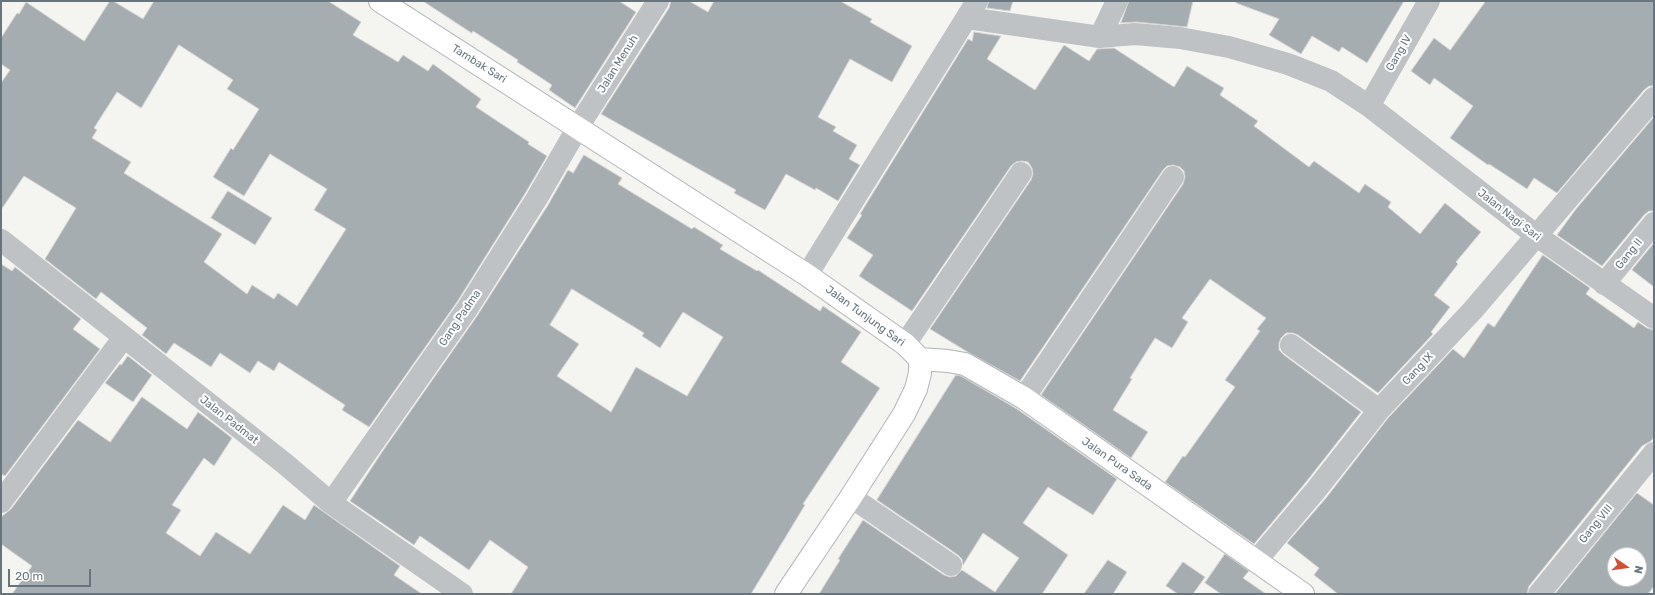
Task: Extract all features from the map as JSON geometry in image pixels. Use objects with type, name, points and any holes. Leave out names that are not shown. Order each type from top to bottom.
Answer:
[{"type":"street","name":"Tambak Sari","points":[[380,1],[578,127]]},
{"type":"street","name":"Jalan Menuh","points":[[578,127],[658,1]]},
{"type":"street","points":[[1100,37],[1117,1]]},
{"type":"street","name":"Gang IV","points":[[1369,106],[1428,1]]},
{"type":"street","points":[[807,275],[972,10]]},
{"type":"street","name":"Jalan Nagi Sari","points":[[972,10],[1100,37],[1135,34],[1180,38],[1229,47],[1288,64],[1331,81],[1369,106],[1537,236],[1654,318]]},
{"type":"street","name":"Gang IX","points":[[1260,552],[1316,490],[1379,410],[1473,310],[1654,98]]},
{"type":"street","name":"Jalan Tunjung Sari","points":[[578,127],[807,275],[912,352]]},
{"type":"street","name":"Gang Padma","points":[[331,503],[467,310],[537,198],[578,127]]},
{"type":"street","points":[[786,594],[852,497],[904,414],[916,389],[920,373],[912,352],[1021,173]]},
{"type":"street","points":[[1024,398],[1173,178]]},
{"type":"street","name":"Gang II","points":[[1604,284],[1654,223]]},
{"type":"street","name":"Jalan Padmat","points":[[1,240],[284,463],[331,503],[462,594]]},
{"type":"street","points":[[1,502],[124,337]]},
{"type":"street","points":[[1291,345],[1379,410]]},
{"type":"street","name":"Jalan Pura Sada","points":[[912,352],[964,364],[1024,398],[1260,552],[1303,594]]},
{"type":"street","name":"Gang VIII","points":[[1538,594],[1654,453]]},
{"type":"street","points":[[1260,552],[1354,456]]},
{"type":"street","points":[[852,497],[951,565]]},
{"type":"building","points":[[110,1],[113,1],[143,19],[154,1],[328,1],[361,22],[353,35],[398,62],[403,55],[428,71],[433,64],[481,99],[476,107],[529,142],[528,144],[547,156],[457,302],[369,427],[342,410],[345,405],[279,362],[274,371],[258,361],[250,373],[220,353],[211,367],[174,343],[166,354],[142,335],[147,328],[101,292],[96,299],[45,259],[76,208],[24,176],[1,210],[1,83],[10,70],[1,64],[1,38],[26,2],[84,41]],"holes":[[[179,45],[233,80],[227,89],[259,109],[233,150],[231,148],[213,177],[244,196],[270,154],[327,189],[314,210],[346,229],[297,306],[278,293],[274,299],[252,285],[247,294],[204,262],[222,234],[124,173],[131,162],[92,138],[97,130],[94,128],[117,92],[141,108]]]},
{"type":"building","points":[[423,1],[619,1],[636,12],[575,108],[549,90],[552,85],[517,62],[518,60],[473,31],[472,33]]},
{"type":"building","points":[[671,1],[689,1],[708,12],[714,1],[840,1],[872,19],[870,22],[912,46],[892,82],[850,59],[818,117],[836,127],[833,131],[857,145],[849,159],[860,165],[838,201],[816,188],[815,190],[786,174],[765,210],[734,193],[736,190],[601,114],[669,8]]},
{"type":"building","points":[[989,1],[1013,1],[1010,11],[987,8]]},
{"type":"building","points":[[1129,1],[1193,1],[1187,27],[1136,22],[1121,23]]},
{"type":"building","points":[[1237,1],[1404,1],[1367,63],[1342,47],[1339,52],[1312,36],[1301,54],[1269,35],[1279,19],[1236,3]]},
{"type":"building","points":[[1486,1],[1654,1],[1654,86],[1649,86],[1644,90],[1557,193],[1534,178],[1527,189],[1489,164],[1488,165],[1450,138],[1473,106],[1434,78],[1430,85],[1411,71],[1434,38],[1450,50]]},
{"type":"building","points":[[974,32],[1001,36],[987,59],[1035,90],[1064,45],[1089,61],[1097,49],[1114,48],[1174,87],[1187,66],[1224,88],[1220,95],[1258,121],[1254,126],[1309,167],[1314,161],[1359,193],[1365,184],[1391,202],[1388,207],[1420,234],[1445,203],[1481,232],[1456,262],[1458,264],[1434,295],[1450,307],[1431,332],[1433,334],[1378,393],[1298,335],[1286,333],[1281,338],[1279,350],[1284,355],[1361,412],[1306,482],[1254,544],[1165,482],[1183,456],[1185,457],[1235,387],[1225,380],[1260,331],[1257,329],[1266,318],[1210,279],[1182,318],[1188,322],[1172,348],[1155,338],[1130,378],[1132,379],[1113,410],[1148,432],[1131,458],[1041,395],[1183,184],[1185,177],[1184,171],[1180,167],[1173,165],[1167,166],[1163,170],[1020,381],[930,329],[1031,180],[1033,174],[1032,168],[1028,162],[1016,162],[1011,166],[912,311],[859,276],[873,255],[847,238],[862,215],[860,214],[968,39],[972,41]]},
{"type":"building","points":[[1654,117],[1654,211],[1649,211],[1644,215],[1602,266],[1557,235],[1576,209]]},
{"type":"building","points":[[584,155],[622,178],[618,184],[692,229],[694,227],[723,245],[720,249],[757,271],[758,270],[820,311],[823,306],[861,332],[841,362],[880,388],[803,504],[805,505],[751,594],[511,594],[528,567],[490,540],[469,570],[420,536],[414,545],[350,501],[382,452],[477,316],[548,205],[568,170],[573,173]],"holes":[[[572,289],[644,333],[642,336],[660,348],[683,312],[723,337],[687,396],[636,367],[611,412],[557,376],[579,344],[550,325]]]},
{"type":"building","points":[[228,191],[272,218],[255,245],[211,218]]},
{"type":"building","points":[[1654,243],[1654,287],[1632,270]]},
{"type":"building","points":[[1543,255],[1590,288],[1586,294],[1634,328],[1638,322],[1647,328],[1654,330],[1654,437],[1651,441],[1642,446],[1529,586],[1527,594],[1338,594],[1314,575],[1319,568],[1287,543],[1326,498],[1388,418],[1453,349],[1464,358],[1488,323],[1494,327]]},
{"type":"building","points":[[1,264],[12,271],[15,267],[81,319],[73,329],[100,349],[5,476],[1,474]]},
{"type":"building","points":[[128,356],[152,375],[133,402],[105,383]]},
{"type":"building","points":[[956,375],[961,376],[1017,409],[1117,479],[1093,515],[1048,487],[1023,523],[1068,555],[1042,594],[819,594],[840,560],[838,559],[863,520],[944,575],[950,577],[956,576],[962,570],[995,592],[1019,558],[983,533],[963,565],[962,559],[958,555],[877,500]]},
{"type":"building","points":[[142,397],[187,429],[198,412],[232,438],[214,466],[204,458],[172,505],[181,510],[166,533],[200,556],[216,532],[250,554],[283,505],[305,520],[314,505],[400,566],[394,575],[422,594],[12,594],[32,566],[1,544],[1,517],[11,509],[78,420],[110,442]]},
{"type":"building","points":[[1637,493],[1654,505],[1654,586],[1648,594],[1555,594]]},
{"type":"building","points":[[1225,554],[1249,571],[1243,578],[1266,594],[1221,594],[1205,583]]},
{"type":"building","points":[[1108,560],[1127,572],[1113,594],[1084,594]]},
{"type":"building","points":[[1183,562],[1205,577],[1193,594],[1178,594],[1166,586]]}]
